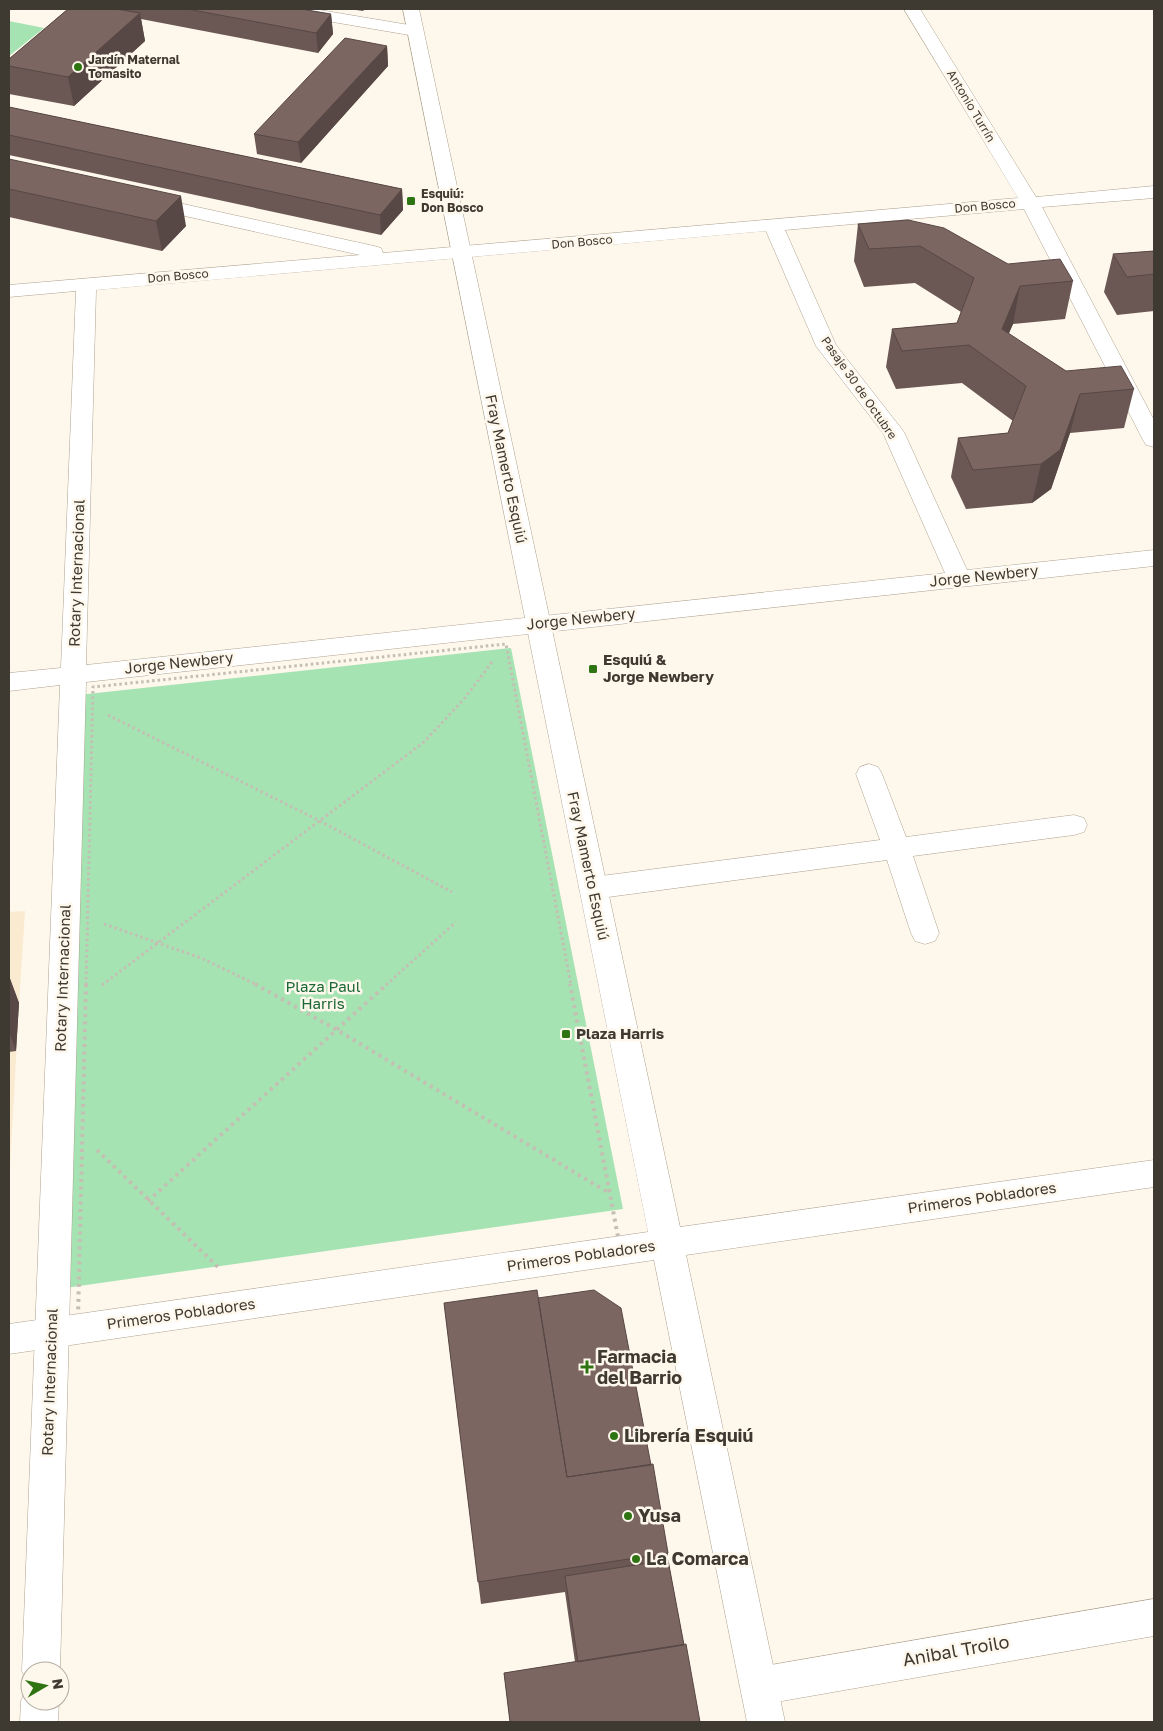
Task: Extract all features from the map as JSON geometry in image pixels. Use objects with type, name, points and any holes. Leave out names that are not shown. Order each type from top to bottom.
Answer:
[{"type":"street","points":[[286,9],[413,20]]},
{"type":"street","name":"Antonio Turrín","points":[[912,9],[1030,203],[1154,440]]},
{"type":"street","name":"Fray Mamerto Esquiú","points":[[413,20],[766,1722]]},
{"type":"street","name":"Don Bosco","points":[[9,291],[1154,192]]},
{"type":"street","points":[[133,199],[400,257]]},
{"type":"street","name":"Pasaje 30 de Octubre","points":[[773,225],[826,346],[893,432],[959,578]]},
{"type":"street","name":"Rotary Internacional","points":[[41,1661],[86,284]]},
{"type":"street","name":"Jorge Newbery","points":[[9,682],[1154,558]]},
{"type":"street","points":[[869,774],[925,933]]},
{"type":"street","points":[[593,888],[1074,825]]},
{"type":"street","name":"Primeros Pobladores","points":[[9,1339],[1154,1173]]},
{"type":"street","name":"Anibal Troilo","points":[[759,1686],[1154,1617]]},
{"type":"path","points":[[500,652],[506,644]]},
{"type":"path","points":[[506,644],[620,1242],[78,1317],[93,687],[506,644]]},
{"type":"path","points":[[86,997],[424,742],[464,700],[494,659]]},
{"type":"path","points":[[93,708],[320,821],[452,892]]},
{"type":"path","points":[[88,918],[157,942],[225,970],[337,1030],[610,1193]]},
{"type":"path","points":[[148,1201],[456,922]]},
{"type":"path","points":[[83,1135],[89,1142]]},
{"type":"path","points":[[96,1148],[148,1201],[225,1274]]},
{"type":"path","points":[[238,1287],[245,1294]]},
{"type":"shaded area","points":[[25,911],[19,1003],[9,1186],[9,912]]},
{"type":"green space","points":[[9,21],[44,28],[9,56]]},
{"type":"green space","name":"Plaza Paul Harris","points":[[511,648],[623,1209],[65,1288],[78,695]]},
{"type":"building","points":[[68,9],[116,9],[140,13],[68,77],[9,66],[9,59]]},
{"type":"building","points":[[187,9],[301,9],[331,14],[316,33]]},
{"type":"building","points":[[345,38],[387,46],[298,142],[254,134]]},
{"type":"building","points":[[9,107],[402,189],[380,215],[9,135]]},
{"type":"building","points":[[9,159],[181,196],[156,221],[9,189]]},
{"type":"building","points":[[908,220],[944,228],[1008,264],[1060,259],[1073,281],[1020,286],[1002,329],[1066,371],[1121,366],[1134,389],[1080,394],[1060,450],[1041,464],[973,470],[958,438],[1008,433],[1026,386],[969,345],[902,351],[892,329],[957,323],[974,278],[920,246],[869,249],[858,224]]},
{"type":"building","points":[[1154,251],[1154,274],[1127,277],[1113,254]]},
{"type":"building","points":[[537,1290],[567,1477],[653,1464],[668,1553],[478,1582],[444,1303]]},
{"type":"building","points":[[594,1290],[621,1308],[651,1465],[567,1477],[538,1298]]},
{"type":"building","points":[[668,1560],[684,1645],[578,1662],[565,1576]]},
{"type":"building","points":[[686,1644],[700,1722],[510,1722],[504,1673]]},
{"type":"place","name":"Jardín Maternal Tomasito","points":[[78,67]]},
{"type":"place","name":"Esquiú: Don Bosco","points":[[411,201]]},
{"type":"place","name":"Esquiú & Jorge Newbery","points":[[593,669]]},
{"type":"place","name":"Plaza Harris","points":[[566,1034]]},
{"type":"place","name":"Farmacia del Barrio","points":[[587,1367]]},
{"type":"place","name":"Librería Esquiú","points":[[614,1436]]},
{"type":"place","name":"Yusa","points":[[628,1516]]},
{"type":"place","name":"La Comarca","points":[[636,1559]]}]
